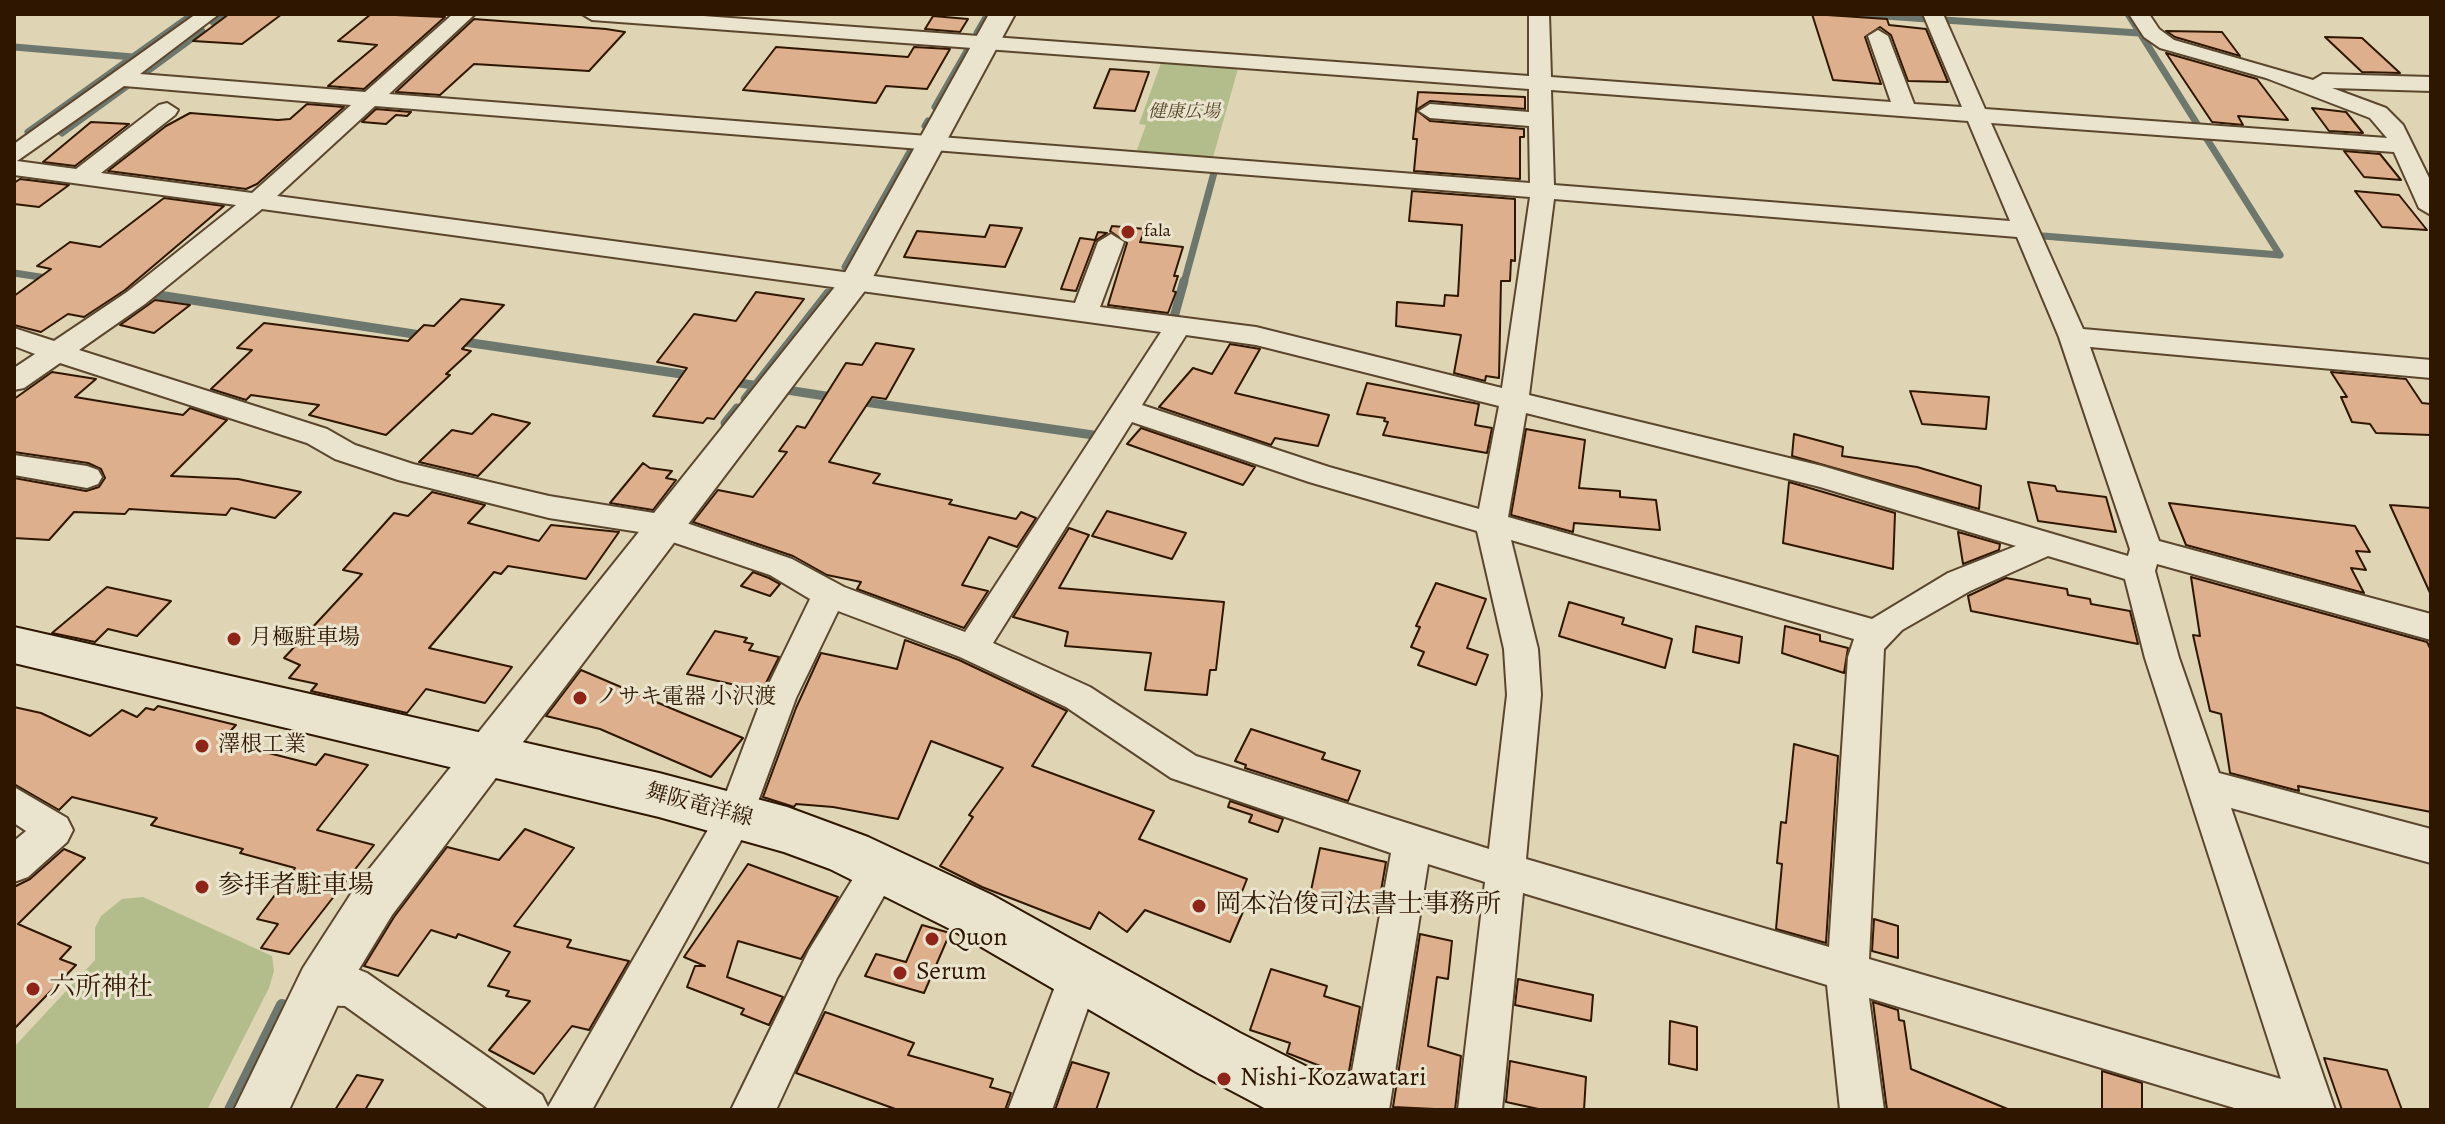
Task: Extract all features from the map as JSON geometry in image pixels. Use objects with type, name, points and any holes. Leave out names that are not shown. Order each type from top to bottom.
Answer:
[{"type":"main road","name":"舞阪竜洋線","points":[[14,645],[736,815],[787,830],[881,868],[973,913],[1330,1110]]},
{"type":"street","points":[[14,155],[25,138],[119,79],[209,14]]},
{"type":"street","points":[[14,381],[136,298],[257,201],[465,14]]},
{"type":"street","points":[[592,14],[994,28],[1540,83],[2402,146]]},
{"type":"street","points":[[1480,1110],[1524,672],[1491,525],[1514,402],[1542,191],[1539,14]]},
{"type":"street","points":[[1933,14],[2073,337],[2142,560],[2162,658],[2313,1110]]},
{"type":"street","points":[[2139,14],[2151,33],[2167,44],[2252,66],[2378,113],[2389,121],[2431,208]]},
{"type":"street","points":[[261,1110],[321,985],[368,909],[484,755],[666,528],[856,281],[994,28]]},
{"type":"street","points":[[1878,36],[1905,110]]},
{"type":"street","points":[[119,79],[2027,230]]},
{"type":"street","points":[[2310,86],[2315,81],[2431,84]]},
{"type":"street","points":[[81,177],[167,110]]},
{"type":"street","points":[[1430,111],[1541,120]]},
{"type":"street","points":[[14,168],[1085,312],[1283,342],[1822,477],[2036,542],[2142,560],[2431,627]]},
{"type":"street","points":[[1085,312],[1111,242]]},
{"type":"street","points":[[972,648],[1179,325]]},
{"type":"street","points":[[14,337],[175,393],[317,436],[345,452],[409,473],[549,507],[649,522],[781,567],[832,596],[972,648],[1078,697],[1184,767],[1412,843],[2313,1110]]},
{"type":"street","points":[[2073,337],[2431,369]]},
{"type":"street","points":[[1127,410],[1320,475],[1877,633]]},
{"type":"street","points":[[14,465],[87,477]]},
{"type":"street","points":[[1862,1110],[1848,972],[1865,657],[1877,633],[1890,621],[1959,582],[2035,551],[2036,542]]},
{"type":"street","points":[[568,1110],[736,815],[779,698],[822,607],[832,596]]},
{"type":"street","points":[[2204,785],[2431,846]]},
{"type":"street","points":[[14,803],[54,830],[14,865]]},
{"type":"street","points":[[1367,1110],[1412,843]]},
{"type":"street","points":[[753,1110],[823,964],[881,868]]},
{"type":"street","points":[[1030,1110],[1071,998],[1085,977]]},
{"type":"street","points":[[321,985],[352,987],[527,1110]]},
{"type":"green space","name":"健康広場","points":[[1162,60],[1239,65],[1212,161],[1135,155],[1146,125],[1139,124]]},
{"type":"green space","points":[[143,897],[272,956],[274,971],[269,988],[207,1110],[14,1110],[14,1047],[95,960],[95,928],[101,916],[122,899]]},
{"type":"building","points":[[229,14],[282,14],[242,44],[193,41]]},
{"type":"building","points":[[371,14],[445,17],[364,89],[328,86],[377,45],[338,41]]},
{"type":"building","points":[[1812,14],[1887,19],[1889,25],[1926,29],[1948,82],[1908,81],[1891,35],[1880,27],[1865,37],[1881,84],[1833,80]]},
{"type":"building","points":[[933,16],[968,19],[960,32],[925,29]]},
{"type":"building","points":[[474,19],[625,32],[589,71],[474,64],[440,95],[396,92]]},
{"type":"building","points":[[2166,31],[2222,32],[2240,56],[2175,37]]},
{"type":"building","points":[[2325,37],[2362,38],[2400,73],[2362,72]]},
{"type":"building","points":[[776,47],[908,57],[914,47],[950,49],[927,89],[886,86],[876,103],[743,90]]},
{"type":"building","points":[[2166,53],[2257,79],[2288,120],[2238,116],[2243,125],[2212,122]]},
{"type":"building","points":[[1110,69],[1149,72],[1135,111],[1094,108]]},
{"type":"building","points":[[1418,92],[1525,97],[1525,109],[1430,101],[1416,110]]},
{"type":"building","points":[[307,104],[344,107],[257,184],[246,189],[108,171],[166,126],[190,113],[278,120],[290,119]]},
{"type":"building","points":[[2312,108],[2346,112],[2363,133],[2329,131]]},
{"type":"building","points":[[376,109],[411,112],[407,116],[396,115],[386,124],[362,122]]},
{"type":"building","points":[[1416,110],[1430,121],[1524,129],[1524,137],[1520,137],[1520,179],[1414,171]]},
{"type":"building","points":[[91,122],[129,124],[75,166],[43,162]]},
{"type":"building","points":[[2344,151],[2380,154],[2401,180],[2364,177]]},
{"type":"building","points":[[20,179],[69,185],[39,207],[14,204],[14,183]]},
{"type":"building","points":[[1412,191],[1515,199],[1515,261],[1511,260],[1510,281],[1501,281],[1499,378],[1486,376],[1485,381],[1454,373],[1461,335],[1396,326],[1397,302],[1444,306],[1445,295],[1458,296],[1462,225],[1409,221]]},
{"type":"building","points":[[2355,191],[2399,195],[2427,230],[2382,227]]},
{"type":"building","points":[[164,198],[224,206],[125,290],[84,317],[68,314],[41,332],[14,325],[14,296],[51,269],[37,266],[70,242],[100,247]]},
{"type":"building","points":[[990,225],[1022,228],[1005,267],[904,257],[917,231],[985,237]]},
{"type":"building","points":[[1112,226],[1145,229],[1140,242],[1183,247],[1174,276],[1178,276],[1173,291],[1176,292],[1168,313],[1108,305],[1127,243],[1110,231]]},
{"type":"building","points":[[1098,232],[1107,233],[1095,241],[1076,291],[1061,289],[1080,238],[1095,240]]},
{"type":"building","points":[[756,292],[804,299],[714,419],[707,418],[703,423],[653,416],[687,368],[657,362],[694,314],[736,321]]},
{"type":"building","points":[[461,299],[504,305],[462,349],[471,351],[446,374],[450,375],[386,435],[309,415],[319,405],[251,395],[246,400],[211,389],[252,350],[237,348],[264,323],[408,341],[424,325],[434,326]]},
{"type":"building","points":[[155,300],[190,305],[154,333],[120,325]]},
{"type":"building","points":[[876,343],[914,349],[886,399],[872,397],[829,462],[880,474],[873,483],[952,500],[949,504],[1016,519],[1021,512],[1036,518],[1017,547],[989,537],[962,585],[988,591],[964,628],[857,589],[861,582],[827,575],[793,556],[693,522],[718,490],[753,497],[787,452],[779,451],[797,426],[805,428],[846,363],[862,365]]},
{"type":"building","points":[[1230,344],[1260,349],[1235,393],[1329,415],[1318,446],[1275,438],[1271,445],[1159,407],[1193,368],[1212,374]]},
{"type":"building","points":[[52,372],[96,379],[75,397],[183,415],[190,408],[227,420],[171,476],[238,479],[301,492],[275,518],[231,508],[226,515],[129,509],[125,514],[74,512],[49,540],[14,538],[14,478],[86,491],[99,487],[105,478],[101,469],[88,463],[14,452],[14,399]]},
{"type":"building","points":[[2331,372],[2406,379],[2422,403],[2431,404],[2431,435],[2376,433],[2370,424],[2352,422],[2341,397],[2347,397]]},
{"type":"building","points":[[1367,383],[1479,404],[1475,425],[1492,428],[1487,453],[1383,435],[1388,422],[1384,421],[1385,418],[1357,414]]},
{"type":"building","points":[[1910,391],[1989,397],[1986,429],[1922,424]]},
{"type":"building","points":[[492,414],[530,423],[478,476],[419,462],[452,430],[472,434]]},
{"type":"building","points":[[1141,428],[1255,467],[1243,485],[1127,444]]},
{"type":"building","points":[[1526,429],[1585,440],[1579,488],[1620,491],[1620,497],[1656,500],[1660,530],[1574,523],[1573,532],[1511,515]]},
{"type":"building","points":[[1794,434],[1843,447],[1842,456],[1917,467],[1981,486],[1979,509],[1792,456]]},
{"type":"building","points":[[643,463],[650,468],[672,471],[666,478],[676,480],[653,510],[610,503]]},
{"type":"building","points":[[1789,482],[1895,513],[1893,569],[1783,543]]},
{"type":"building","points":[[2028,482],[2055,486],[2057,491],[2106,497],[2116,532],[2038,521]]},
{"type":"building","points":[[432,492],[485,505],[468,523],[539,541],[551,525],[619,532],[586,579],[508,566],[501,574],[494,572],[429,648],[512,667],[485,703],[426,689],[407,713],[311,691],[317,684],[289,678],[300,665],[284,658],[362,574],[343,570],[394,513],[408,516]]},
{"type":"building","points":[[2169,503],[2355,526],[2370,552],[2356,551],[2366,570],[2351,568],[2364,593],[2186,545]]},
{"type":"building","points":[[2390,505],[2431,508],[2431,595]]},
{"type":"building","points":[[1107,511],[1186,533],[1172,559],[1092,536]]},
{"type":"building","points":[[1069,528],[1089,535],[1059,588],[1224,602],[1216,670],[1210,670],[1207,695],[1145,690],[1151,653],[1065,646],[1068,632],[1013,617]]},
{"type":"building","points":[[1958,532],[2000,544],[1999,550],[1963,564]]},
{"type":"building","points":[[753,572],[780,584],[770,596],[741,586]]},
{"type":"building","points":[[2191,577],[2427,642],[2431,650],[2431,812],[2298,786],[2299,791],[2230,773],[2221,714],[2210,711],[2193,635],[2200,636]]},
{"type":"building","points":[[2006,578],[2067,589],[2068,595],[2090,599],[2091,604],[2130,611],[2138,644],[1971,611],[1968,596]]},
{"type":"building","points":[[1436,583],[1486,599],[1467,648],[1488,655],[1476,685],[1418,665],[1424,652],[1411,647],[1420,627],[1416,626]]},
{"type":"building","points":[[107,587],[171,601],[137,636],[108,629],[95,642],[52,633]]},
{"type":"building","points":[[1569,602],[1624,618],[1622,624],[1672,639],[1665,668],[1559,636]]},
{"type":"building","points":[[1696,626],[1742,637],[1739,663],[1693,652]]},
{"type":"building","points":[[1785,626],[1820,635],[1820,641],[1848,648],[1844,673],[1782,653]]},
{"type":"building","points":[[715,631],[747,638],[744,642],[753,644],[749,650],[779,657],[762,691],[687,674]]},
{"type":"building","points":[[905,640],[959,660],[1067,711],[1032,766],[1154,811],[1139,839],[1247,879],[1237,904],[1245,907],[1230,942],[1145,910],[1127,932],[1099,912],[1090,929],[982,887],[940,866],[973,817],[969,815],[1003,768],[931,741],[898,819],[833,807],[796,804],[794,807],[763,797],[796,708],[821,653],[897,669]]},
{"type":"building","points":[[581,670],[743,738],[711,777],[600,729],[546,716]]},
{"type":"building","points":[[158,706],[236,725],[221,741],[316,765],[325,754],[368,765],[317,830],[374,845],[289,954],[261,948],[278,924],[257,919],[295,868],[240,853],[243,849],[151,825],[157,818],[72,797],[59,810],[14,784],[14,707],[41,713],[90,736],[122,710],[137,717],[146,708],[154,710]]},
{"type":"building","points":[[1251,729],[1325,753],[1322,759],[1360,771],[1348,801],[1245,768],[1246,765],[1235,761]]},
{"type":"building","points":[[1794,744],[1838,756],[1826,943],[1776,929],[1782,864],[1777,863],[1781,822],[1786,823]]},
{"type":"building","points":[[1230,801],[1283,819],[1278,832],[1249,822],[1252,815],[1228,807]]},
{"type":"building","points":[[525,829],[574,848],[514,926],[571,940],[567,947],[629,961],[589,1030],[572,1026],[534,1074],[489,1050],[530,1001],[506,996],[509,991],[488,986],[510,952],[458,934],[456,938],[431,930],[398,976],[364,966],[394,917],[447,847],[499,860]]},
{"type":"building","points":[[1320,848],[1386,862],[1377,914],[1309,900]]},
{"type":"building","points":[[64,849],[85,858],[18,924],[71,947],[60,959],[76,965],[14,1029],[14,887],[30,879]]},
{"type":"building","points":[[748,864],[838,897],[801,959],[738,941],[727,977],[783,997],[769,1025],[741,1014],[744,1009],[687,987],[695,966],[705,966],[684,957]]},
{"type":"building","points":[[1874,919],[1898,926],[1898,958],[1872,951]]},
{"type":"building","points":[[922,925],[950,933],[924,993],[865,976],[876,954],[906,962]]},
{"type":"building","points":[[1420,934],[1452,941],[1448,979],[1437,977],[1428,1046],[1461,1056],[1455,1110],[1393,1107]]},
{"type":"building","points":[[1271,969],[1327,986],[1324,996],[1360,1007],[1347,1083],[1319,1070],[1320,1066],[1287,1053],[1290,1043],[1250,1030]]},
{"type":"building","points":[[1518,979],[1593,995],[1591,1021],[1515,1005]]},
{"type":"building","points":[[1873,1002],[1898,1010],[1899,1020],[1904,1021],[1911,1069],[2010,1110],[1887,1110]]},
{"type":"building","points":[[825,1012],[914,1043],[908,1055],[993,1079],[990,1087],[1011,1093],[1005,1110],[898,1110],[796,1073]]},
{"type":"building","points":[[1670,1021],[1697,1027],[1697,1070],[1669,1064]]},
{"type":"building","points":[[2324,1058],[2387,1070],[2402,1110],[2342,1110]]},
{"type":"building","points":[[1510,1061],[1586,1077],[1584,1110],[1543,1110],[1506,1102]]},
{"type":"building","points":[[1072,1062],[1109,1073],[1096,1110],[1055,1110]]},
{"type":"building","points":[[2102,1071],[2142,1083],[2142,1110],[2102,1110]]},
{"type":"building","points":[[357,1075],[383,1080],[365,1110],[335,1110]]},
{"type":"waterway","points":[[133,57],[193,14]]},
{"type":"waterway","points":[[213,22],[225,14]]},
{"type":"waterway","points":[[977,33],[988,14]]},
{"type":"waterway","points":[[1857,14],[1927,19]]},
{"type":"waterway","points":[[2128,14],[2199,127]]},
{"type":"waterway","points":[[1944,20],[2139,33]]},
{"type":"waterway","points":[[138,78],[202,31]]},
{"type":"waterway","points":[[14,47],[133,57]]},
{"type":"waterway","points":[[935,107],[967,51]]},
{"type":"waterway","points":[[28,132],[133,57]]},
{"type":"waterway","points":[[62,133],[131,83]]},
{"type":"waterway","points":[[925,126],[928,121]]},
{"type":"waterway","points":[[2043,236],[2280,255],[2205,136]]},
{"type":"waterway","points":[[845,267],[911,150]]},
{"type":"waterway","points":[[1184,283],[1215,169]]},
{"type":"waterway","points":[[14,273],[53,279]]},
{"type":"waterway","points":[[1174,317],[1184,281]]},
{"type":"waterway","points":[[756,385],[828,293]]},
{"type":"waterway","points":[[152,294],[427,336]]},
{"type":"waterway","points":[[458,341],[695,376]]},
{"type":"waterway","points":[[727,381],[756,385]]},
{"type":"waterway","points":[[745,399],[756,385]]},
{"type":"waterway","points":[[787,390],[838,398]]},
{"type":"waterway","points":[[858,401],[1100,436]]},
{"type":"waterway","points":[[725,423],[737,408]]},
{"type":"waterway","points":[[230,1110],[282,1005]]},
{"type":"place","name":"fala","points":[[1128,232]]},
{"type":"place","name":"月極駐車場","points":[[234,639]]},
{"type":"place","name":"ノサキ電器 小沢渡","points":[[580,698]]},
{"type":"place","name":"澤根工業","points":[[202,746]]},
{"type":"place","name":"参拝者駐車場","points":[[202,887]]},
{"type":"place","name":"岡本治俊司法書士事務所","points":[[1199,906]]},
{"type":"place","name":"Quon","points":[[932,939]]},
{"type":"place","name":"Serum","points":[[900,973]]},
{"type":"place","name":"六所神社","points":[[33,989]]},
{"type":"place","name":"Nishi-Kozawatari","points":[[1224,1079]]}]
